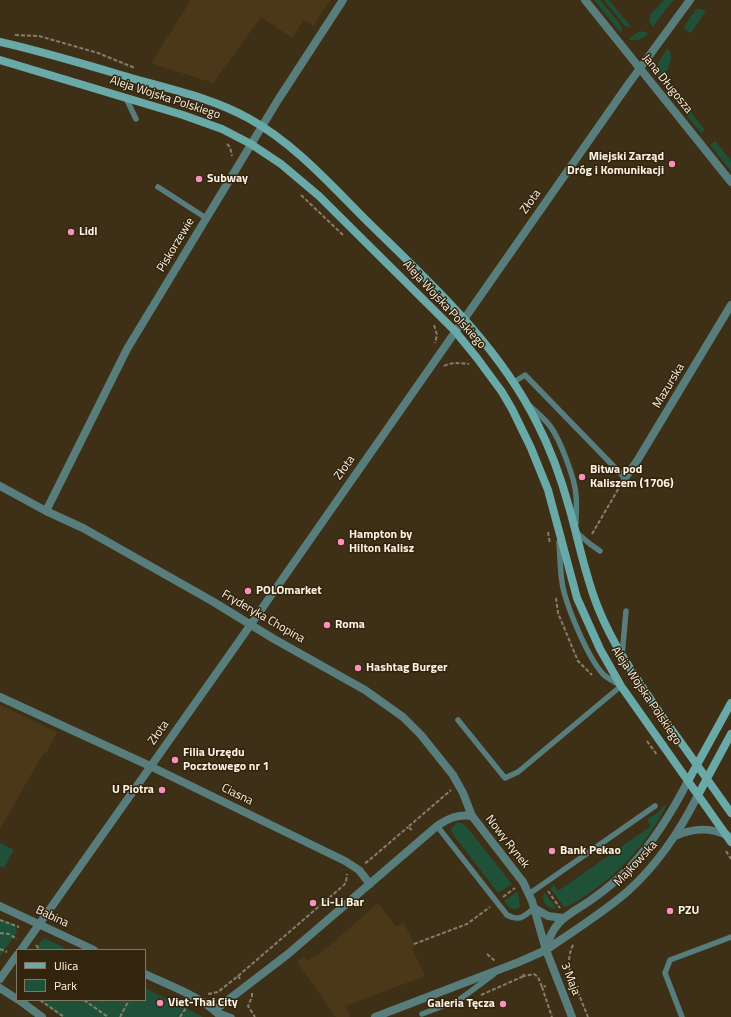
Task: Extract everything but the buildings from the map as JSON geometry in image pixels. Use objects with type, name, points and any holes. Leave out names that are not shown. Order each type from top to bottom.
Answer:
[{"type":"main road","name":"Aleja Wojska Polskiego","points":[[0,42],[46,53],[200,98],[236,112],[262,127],[285,143],[305,160],[464,318],[489,348],[514,382],[536,420],[555,462],[565,491],[586,573],[596,603],[622,656],[731,813]]},
{"type":"main road","name":"Aleja Wojska Polskiego","points":[[0,60],[200,120],[251,144],[281,164],[319,196],[455,331],[490,375],[512,409],[522,428],[548,490],[571,578],[584,614],[600,649],[622,686],[729,839]]},
{"type":"main road","name":"Majkowska","points":[[688,781],[731,703]]},
{"type":"main road","name":"Majkowska","points":[[698,795],[731,734]]},
{"type":"street","name":"Piskorzewie","points":[[46,511],[127,349],[251,144],[342,0]]},
{"type":"street","name":"Jana Długosza","points":[[585,0],[731,182]]},
{"type":"street","name":"Złota","points":[[22,949],[639,68],[690,0]]},
{"type":"street","name":"Mazurska","points":[[625,478],[637,461],[731,305]]},
{"type":"street","name":"Fryderyka Chopina","points":[[0,486],[96,536],[212,601],[250,625],[365,690],[403,717],[421,735],[453,776],[463,793],[472,816]]},
{"type":"street","name":"Ciasna","points":[[0,696],[150,766],[345,861],[359,870],[370,884]]},
{"type":"street","name":"Majkowska","points":[[546,950],[552,932],[563,918],[606,889],[642,854],[662,827],[688,781]]},
{"type":"street","name":"Majkowska","points":[[546,950],[628,891],[653,866],[675,836],[698,795]]},
{"type":"street","name":"Nowy Rynek","points":[[218,1014],[438,826],[450,818],[457,816],[472,816],[517,875],[529,894],[546,950]]},
{"type":"street","points":[[675,836],[684,832],[701,829],[714,830],[729,839]]},
{"type":"street","name":"Babina","points":[[0,906],[92,949]]},
{"type":"street","points":[[534,908],[548,916],[563,918]]},
{"type":"street","points":[[375,1017],[500,970],[546,950]]},
{"type":"street","name":"3 Maja","points":[[546,950],[572,1017]]},
{"type":"street","points":[[0,979],[16,956]]},
{"type":"street","points":[[146,974],[202,1002],[218,1014]]},
{"type":"street","points":[[0,988],[16,998]]},
{"type":"street","points":[[21,1001],[42,1017]]},
{"type":"lane","points":[[125,97],[136,119]]},
{"type":"lane","points":[[158,187],[206,218]]},
{"type":"lane","points":[[514,382],[525,375],[625,478]]},
{"type":"lane","points":[[525,401],[554,432],[573,479],[576,496],[576,533],[600,551]]},
{"type":"lane","points":[[458,720],[505,778],[518,772],[622,686],[604,676],[596,665],[568,606],[562,581],[558,528]]},
{"type":"lane","points":[[622,656],[626,611]]},
{"type":"lane","points":[[529,894],[655,806]]},
{"type":"lane","points":[[438,826],[507,916],[512,918],[522,918],[534,908]]},
{"type":"lane","points":[[682,1017],[665,973],[670,960],[731,937]]},
{"type":"lane","points":[[422,1014],[460,1000],[500,970]]},
{"type":"lane","points":[[218,1014],[232,1017]]},
{"type":"path","points":[[14,34],[39,36],[98,53],[138,69]]},
{"type":"path","points":[[222,141],[230,147],[232,159]]},
{"type":"path","points":[[298,192],[344,236]]},
{"type":"path","points":[[432,321],[437,335],[435,343]]},
{"type":"path","points":[[589,538],[625,478]]},
{"type":"path","points":[[360,860],[365,863],[367,862],[454,788]]},
{"type":"path","points":[[408,827],[412,830]]},
{"type":"path","points":[[205,997],[207,994],[218,992],[239,977],[344,885],[347,877],[346,870]]},
{"type":"path","points":[[502,898],[515,888]]},
{"type":"path","points":[[547,890],[560,908]]},
{"type":"path","points":[[414,944],[467,924],[491,906]]},
{"type":"path","points":[[0,920],[19,927]]},
{"type":"path","points":[[0,933],[9,934],[17,939]]},
{"type":"path","points":[[576,941],[569,954],[570,976],[588,1017]]},
{"type":"path","points":[[36,945],[39,949]]},
{"type":"path","points":[[0,949],[7,952]]},
{"type":"path","points":[[523,974],[524,976],[534,974],[538,977],[552,1017]]},
{"type":"path","points":[[542,987],[546,986]]},
{"type":"path","points":[[251,992],[252,997],[248,1006],[255,1017]]},
{"type":"path","points":[[41,1001],[64,1017]]},
{"type":"path","points":[[85,1001],[108,1017]]},
{"type":"path","points":[[120,1017],[128,1001]]},
{"type":"path","points":[[180,1017],[188,1005]]},
{"type":"shaded area","points":[[191,0],[331,0],[313,26],[304,20],[292,38],[261,17],[213,83],[151,63]]},
{"type":"shaded area","points":[[0,705],[57,732],[47,752],[43,754],[0,829]]},
{"type":"shaded area","points":[[378,903],[396,927],[403,922],[416,946],[412,948],[425,976],[345,1006],[350,1017],[336,1017],[297,962],[304,957],[307,961],[322,952]]},
{"type":"green space","points":[[594,0],[600,0],[620,24],[622,30],[621,33]]},
{"type":"green space","points":[[604,0],[609,0],[631,27],[625,26]]},
{"type":"green space","points":[[664,0],[673,0],[653,27],[649,21],[651,14]]},
{"type":"green space","points":[[696,9],[705,10],[705,12],[691,33],[683,28]]},
{"type":"green space","points":[[640,31],[649,33],[639,39],[628,39]]},
{"type":"green space","points":[[668,48],[671,61],[660,82],[657,68],[660,60]]},
{"type":"green space","points":[[683,102],[705,130],[701,133],[680,107]]},
{"type":"green space","points":[[715,141],[731,161],[731,171],[710,145]]},
{"type":"green space","points":[[664,805],[666,806],[651,832],[622,867],[575,902],[564,907],[550,888],[554,885],[558,891],[651,826],[647,820],[660,811]]},
{"type":"green space","points":[[457,823],[462,823],[466,826],[512,884],[498,893],[452,833],[451,828]]},
{"type":"green space","points":[[0,843],[14,850],[4,868],[0,866]]},
{"type":"green space","points":[[518,891],[520,907],[513,909],[504,901]]},
{"type":"green space","points":[[544,892],[557,909],[550,908],[544,902]]},
{"type":"green space","points":[[0,919],[15,924],[17,933],[0,956]]},
{"type":"green space","points":[[43,939],[46,939],[64,949],[36,949]]},
{"type":"green space","points":[[146,988],[203,1017],[62,1017],[39,1001],[146,1001]]},
{"type":"place","name":"Miejski Zarząd Dróg i Komunikacji","points":[[672,164]]},
{"type":"place","name":"Subway","points":[[199,179]]},
{"type":"place","name":"Lidl","points":[[71,232]]},
{"type":"place","name":"Bitwa pod Kaliszem (1706)","points":[[582,477]]},
{"type":"place","name":"Hampton by Hilton Kalisz","points":[[341,542]]},
{"type":"place","name":"POLOmarket","points":[[248,591]]},
{"type":"place","name":"Roma","points":[[327,625]]},
{"type":"place","name":"Hashtag Burger","points":[[358,668]]},
{"type":"place","name":"Filia Urzędu Pocztowego nr 1","points":[[175,760]]},
{"type":"place","name":"U Piotra","points":[[162,790]]},
{"type":"place","name":"Bank Pekao","points":[[552,851]]},
{"type":"place","name":"Li-Li Bar","points":[[313,903]]},
{"type":"place","name":"PZU","points":[[670,911]]},
{"type":"place","name":"Viet-Thai City","points":[[160,1003]]},
{"type":"place","name":"Galeria Tęcza","points":[[503,1004]]}]
